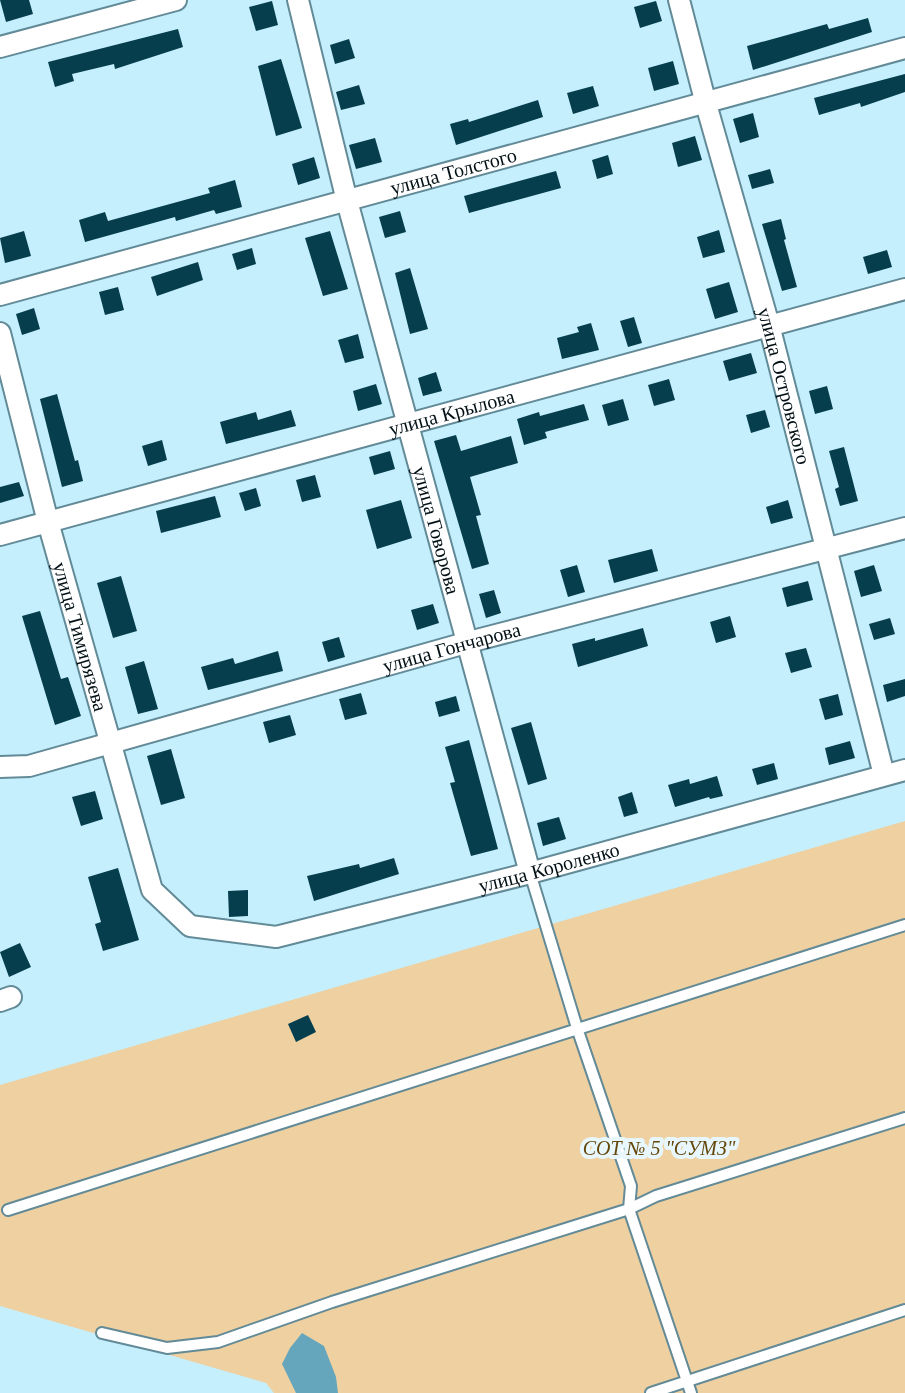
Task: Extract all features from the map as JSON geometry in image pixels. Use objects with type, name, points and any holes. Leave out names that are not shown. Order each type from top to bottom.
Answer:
[{"type":"street","points":[[0,47],[176,0]]},
{"type":"street","name":"улица Говорова","points":[[298,0],[347,201],[530,873]]},
{"type":"street","name":"улица Островского","points":[[679,0],[769,325],[884,775]]},
{"type":"street","name":"улица Толстого","points":[[0,295],[905,48]]},
{"type":"street","name":"улица Крылова","points":[[0,535],[905,289]]},
{"type":"street","name":"улица Тимирязева","points":[[0,333],[48,522],[152,890],[190,926]]},
{"type":"street","name":"улица Гончарова","points":[[0,767],[29,766],[469,642],[905,528]]},
{"type":"street","name":"улица Короленко","points":[[190,926],[276,937],[530,873],[905,770]]},
{"type":"lane","points":[[530,873],[577,1028],[631,1186],[629,1209],[691,1393]]},
{"type":"lane","points":[[8,1210],[905,925]]},
{"type":"lane","points":[[102,1333],[167,1348],[218,1342],[332,1302],[629,1209],[656,1196],[905,1118]]},
{"type":"lane","points":[[651,1393],[905,1310]]},
{"type":"green space","name":"СОТ № 5 \"СУМЗ\"","points":[[905,821],[905,1393],[274,1393],[266,1383],[0,1306],[0,1085]]},
{"type":"water","points":[[302,1333],[324,1346],[336,1377],[338,1393],[296,1393],[282,1364]]},
{"type":"building","points":[[0,0],[29,0],[33,14],[6,22]]},
{"type":"building","points":[[272,1],[278,25],[256,31],[249,7]]},
{"type":"building","points":[[656,1],[662,21],[640,28],[634,7]]},
{"type":"building","points":[[868,18],[872,32],[753,70],[747,46],[827,24],[829,29]]},
{"type":"building","points":[[178,29],[183,47],[115,69],[114,64],[72,74],[74,81],[55,87],[48,62]]},
{"type":"building","points":[[349,39],[355,58],[335,64],[330,45]]},
{"type":"building","points":[[281,59],[302,128],[276,136],[258,66]]},
{"type":"building","points":[[673,61],[679,84],[654,91],[648,68]]},
{"type":"building","points":[[905,74],[905,92],[861,107],[860,103],[819,115],[814,98]]},
{"type":"building","points":[[359,85],[365,104],[341,110],[336,92]]},
{"type":"building","points":[[593,86],[599,106],[573,114],[567,93]]},
{"type":"building","points":[[538,100],[543,117],[456,145],[450,124],[468,119],[469,122]]},
{"type":"building","points":[[753,113],[759,137],[740,143],[733,119]]},
{"type":"building","points":[[695,136],[702,160],[678,167],[672,143]]},
{"type":"building","points":[[375,138],[382,162],[356,169],[349,145]]},
{"type":"building","points":[[608,155],[613,174],[597,179],[592,160]]},
{"type":"building","points":[[314,157],[320,178],[298,185],[292,164]]},
{"type":"building","points":[[770,169],[774,183],[752,189],[748,175]]},
{"type":"building","points":[[556,171],[561,188],[469,213],[464,196]]},
{"type":"building","points":[[235,180],[242,207],[216,214],[214,210],[176,221],[175,217],[85,242],[79,220],[105,212],[108,221],[210,193],[208,188]]},
{"type":"building","points":[[400,211],[406,232],[385,238],[379,217]]},
{"type":"building","points":[[781,219],[797,287],[782,291],[762,224]]},
{"type":"building","points":[[719,230],[725,252],[703,258],[697,237]]},
{"type":"building","points":[[24,231],[31,256],[5,263],[0,238]]},
{"type":"building","points":[[330,231],[348,289],[323,296],[305,238]]},
{"type":"building","points":[[252,248],[256,264],[237,270],[232,254]]},
{"type":"building","points":[[887,250],[892,267],[868,274],[863,257]]},
{"type":"building","points":[[198,262],[203,280],[157,296],[151,277]]},
{"type":"building","points":[[410,268],[428,329],[410,334],[395,273]]},
{"type":"building","points":[[729,282],[738,312],[715,319],[706,289]]},
{"type":"building","points":[[118,287],[124,310],[105,315],[99,292]]},
{"type":"building","points":[[34,308],[40,329],[22,335],[16,314]]},
{"type":"building","points":[[634,317],[642,343],[628,347],[620,321]]},
{"type":"building","points":[[591,323],[599,350],[562,359],[557,338],[579,332],[577,327]]},
{"type":"building","points":[[358,334],[364,358],[345,363],[338,340]]},
{"type":"building","points":[[751,353],[757,373],[729,381],[723,361]]},
{"type":"building","points":[[436,372],[442,391],[423,396],[418,378]]},
{"type":"building","points":[[669,379],[675,400],[654,406],[648,385]]},
{"type":"building","points":[[376,384],[382,404],[358,411],[353,391]]},
{"type":"building","points":[[827,386],[833,409],[815,414],[809,391]]},
{"type":"building","points":[[57,394],[83,481],[62,487],[40,399]]},
{"type":"building","points":[[623,399],[629,420],[608,426],[602,405]]},
{"type":"building","points":[[584,404],[589,420],[545,432],[547,438],[524,445],[517,419]]},
{"type":"building","points":[[291,410],[296,426],[226,444],[220,422],[256,412],[258,420]]},
{"type":"building","points":[[765,410],[770,427],[751,433],[746,415]]},
{"type":"building","points":[[456,435],[461,451],[511,436],[518,463],[470,477],[481,515],[476,516],[489,564],[472,569],[434,441]]},
{"type":"building","points":[[162,440],[167,460],[148,466],[142,446]]},
{"type":"building","points":[[844,447],[858,501],[840,506],[835,489],[839,487],[829,451]]},
{"type":"building","points":[[390,451],[395,469],[374,475],[369,457]]},
{"type":"building","points":[[315,475],[321,497],[302,502],[296,480]]},
{"type":"building","points":[[19,482],[24,496],[0,503],[0,487]]},
{"type":"building","points":[[256,488],[261,506],[245,511],[239,493]]},
{"type":"building","points":[[215,496],[221,517],[161,533],[156,511]]},
{"type":"building","points":[[401,500],[412,538],[377,549],[366,510]]},
{"type":"building","points":[[788,500],[793,518],[771,524],[766,507]]},
{"type":"building","points":[[652,549],[658,571],[614,583],[608,560]]},
{"type":"building","points":[[577,565],[585,592],[568,597],[560,570]]},
{"type":"building","points":[[874,565],[882,591],[861,597],[854,571]]},
{"type":"building","points":[[121,576],[137,631],[113,638],[97,583]]},
{"type":"building","points":[[808,581],[813,600],[787,607],[782,588]]},
{"type":"building","points":[[494,590],[501,613],[486,618],[479,594]]},
{"type":"building","points":[[433,604],[439,623],[417,630],[411,610]]},
{"type":"building","points":[[40,611],[61,679],[68,677],[81,716],[55,725],[22,616]]},
{"type":"building","points":[[730,616],[736,637],[716,643],[710,622]]},
{"type":"building","points":[[890,618],[895,634],[874,640],[869,624]]},
{"type":"building","points":[[643,628],[648,646],[578,667],[572,644]]},
{"type":"building","points":[[339,637],[345,657],[328,662],[322,642]]},
{"type":"building","points":[[806,648],[812,667],[791,673],[785,653]]},
{"type":"building","points":[[278,651],[283,671],[208,690],[201,667],[233,658],[235,664]]},
{"type":"building","points":[[144,661],[158,709],[138,714],[125,667]]},
{"type":"building","points":[[905,679],[905,696],[887,702],[883,685]]},
{"type":"building","points":[[361,693],[367,714],[345,720],[339,699]]},
{"type":"building","points":[[838,694],[843,715],[825,720],[819,699]]},
{"type":"building","points":[[456,696],[460,711],[439,717],[435,702]]},
{"type":"building","points":[[290,715],[296,735],[269,743],[263,722]]},
{"type":"building","points":[[531,722],[547,779],[528,785],[511,728]]},
{"type":"building","points":[[469,740],[498,849],[471,856],[450,783],[455,782],[445,747]]},
{"type":"building","points":[[850,741],[855,758],[829,765],[825,748]]},
{"type":"building","points":[[171,749],[185,798],[161,805],[147,756]]},
{"type":"building","points":[[774,763],[778,779],[757,785],[752,769]]},
{"type":"building","points":[[717,776],[723,796],[675,807],[668,785],[689,779],[690,784]]},
{"type":"building","points":[[95,791],[103,819],[81,826],[72,797]]},
{"type":"building","points":[[632,792],[638,813],[624,817],[618,797]]},
{"type":"building","points":[[559,817],[566,839],[543,846],[537,823]]},
{"type":"building","points":[[394,858],[399,874],[314,901],[307,876],[359,864],[360,868]]},
{"type":"building","points":[[118,868],[139,940],[103,951],[95,924],[101,922],[88,877]]},
{"type":"building","points":[[248,890],[248,916],[229,917],[228,891]]},
{"type":"building","points":[[20,943],[31,967],[9,977],[0,952]]},
{"type":"building","points":[[308,1015],[316,1032],[296,1042],[288,1024]]}]
